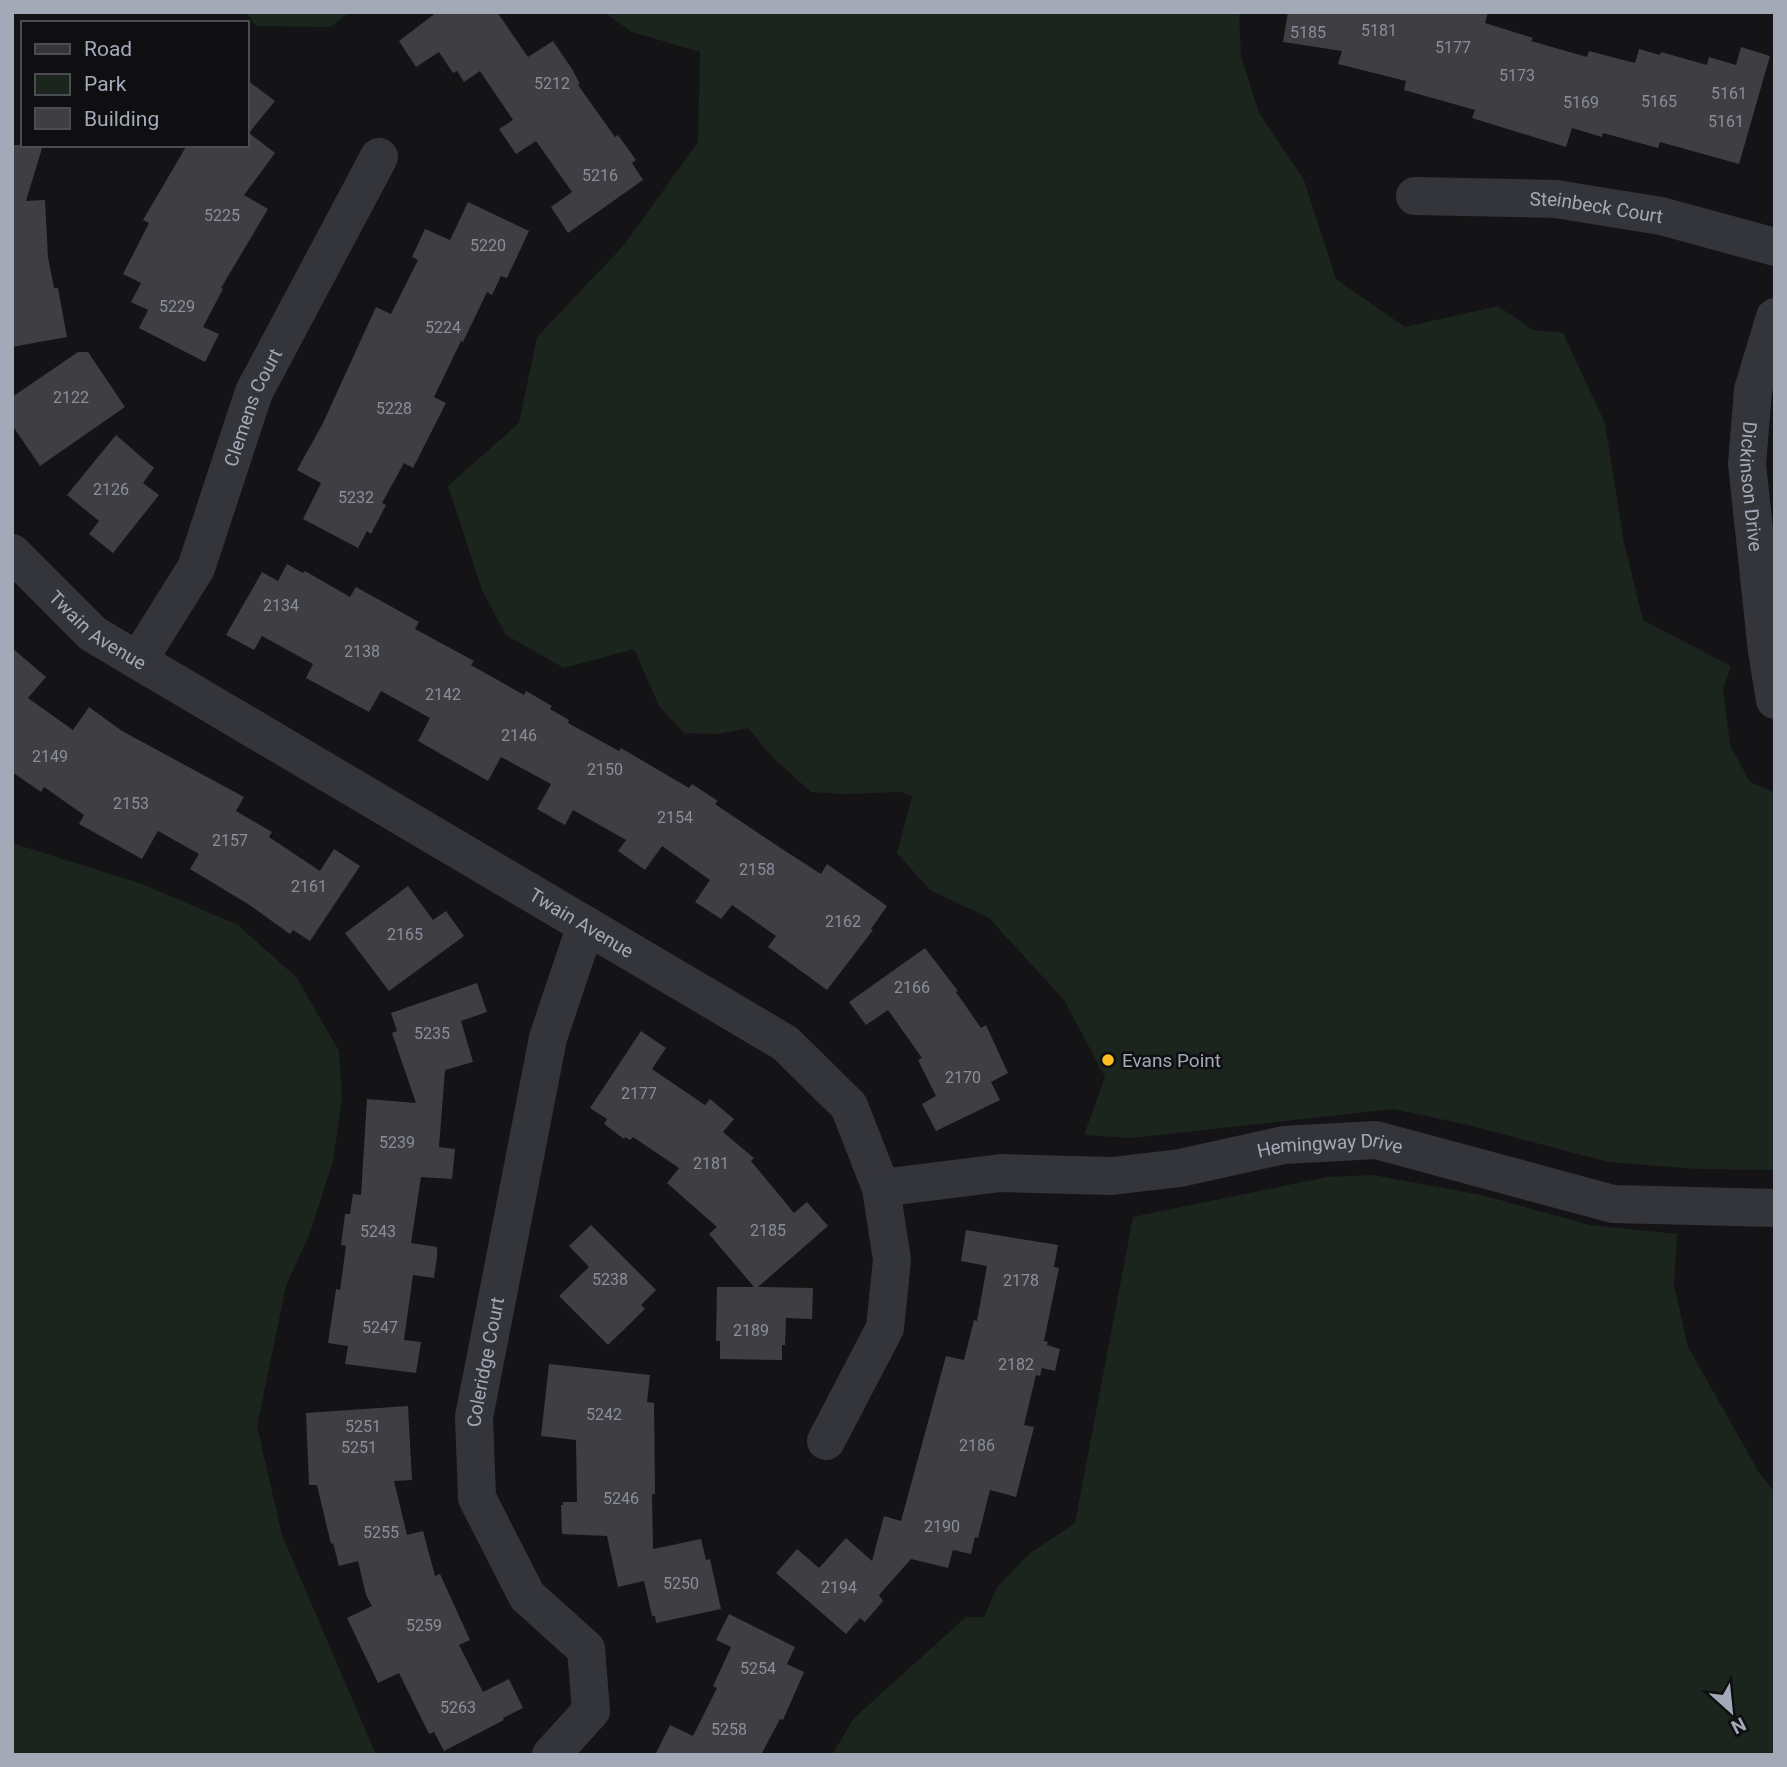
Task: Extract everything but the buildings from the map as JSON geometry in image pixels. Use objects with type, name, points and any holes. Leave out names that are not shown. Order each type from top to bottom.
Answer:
[{"type":"street","name":"Clemens Court","points":[[138,660],[196,568],[254,392],[379,157]]},
{"type":"street","name":"Steinbeck Court","points":[[1415,196],[1556,199],[1661,216],[1775,247]]},
{"type":"street","name":"Dickinson Drive","points":[[1775,317],[1753,390],[1746,464],[1775,701]]},
{"type":"street","name":"Twain Avenue","points":[[12,552],[93,634],[785,1043],[849,1106],[881,1188],[892,1260],[885,1328],[826,1441]]},
{"type":"street","name":"Coleridge Court","points":[[551,1755],[591,1711],[586,1649],[527,1596],[477,1499],[474,1418],[548,1038],[586,925]]},
{"type":"street","name":"Hemingway Drive","points":[[881,1188],[1001,1173],[1112,1176],[1180,1168],[1283,1145],[1376,1140],[1613,1203],[1775,1208]]},
{"type":"green space","points":[[246,12],[350,12],[330,27],[256,26]]},
{"type":"green space","points":[[604,12],[1239,12],[1241,56],[1259,113],[1304,180],[1336,279],[1405,327],[1498,306],[1533,330],[1563,333],[1605,423],[1624,543],[1643,620],[1731,666],[1723,689],[1730,745],[1750,782],[1775,793],[1775,1170],[1698,1169],[1608,1162],[1468,1125],[1393,1109],[1132,1138],[1084,1135],[1105,1077],[1064,1000],[989,918],[930,890],[897,853],[912,796],[901,792],[811,792],[771,756],[748,728],[718,734],[684,733],[659,706],[634,649],[564,668],[506,635],[482,590],[448,486],[519,423],[537,337],[624,245],[698,142],[700,52],[632,32]]},
{"type":"green space","points":[[12,843],[142,884],[238,925],[297,978],[339,1051],[342,1099],[333,1161],[310,1233],[286,1286],[257,1426],[282,1535],[376,1755],[12,1755]]},
{"type":"green space","points":[[1373,1175],[1482,1195],[1589,1225],[1677,1234],[1674,1285],[1688,1347],[1760,1474],[1775,1492],[1775,1755],[832,1755],[854,1718],[966,1617],[984,1617],[997,1587],[1029,1554],[1075,1523],[1133,1217],[1327,1177]]},
{"type":"place","name":"Evans Point","points":[[1108,1060]]}]
